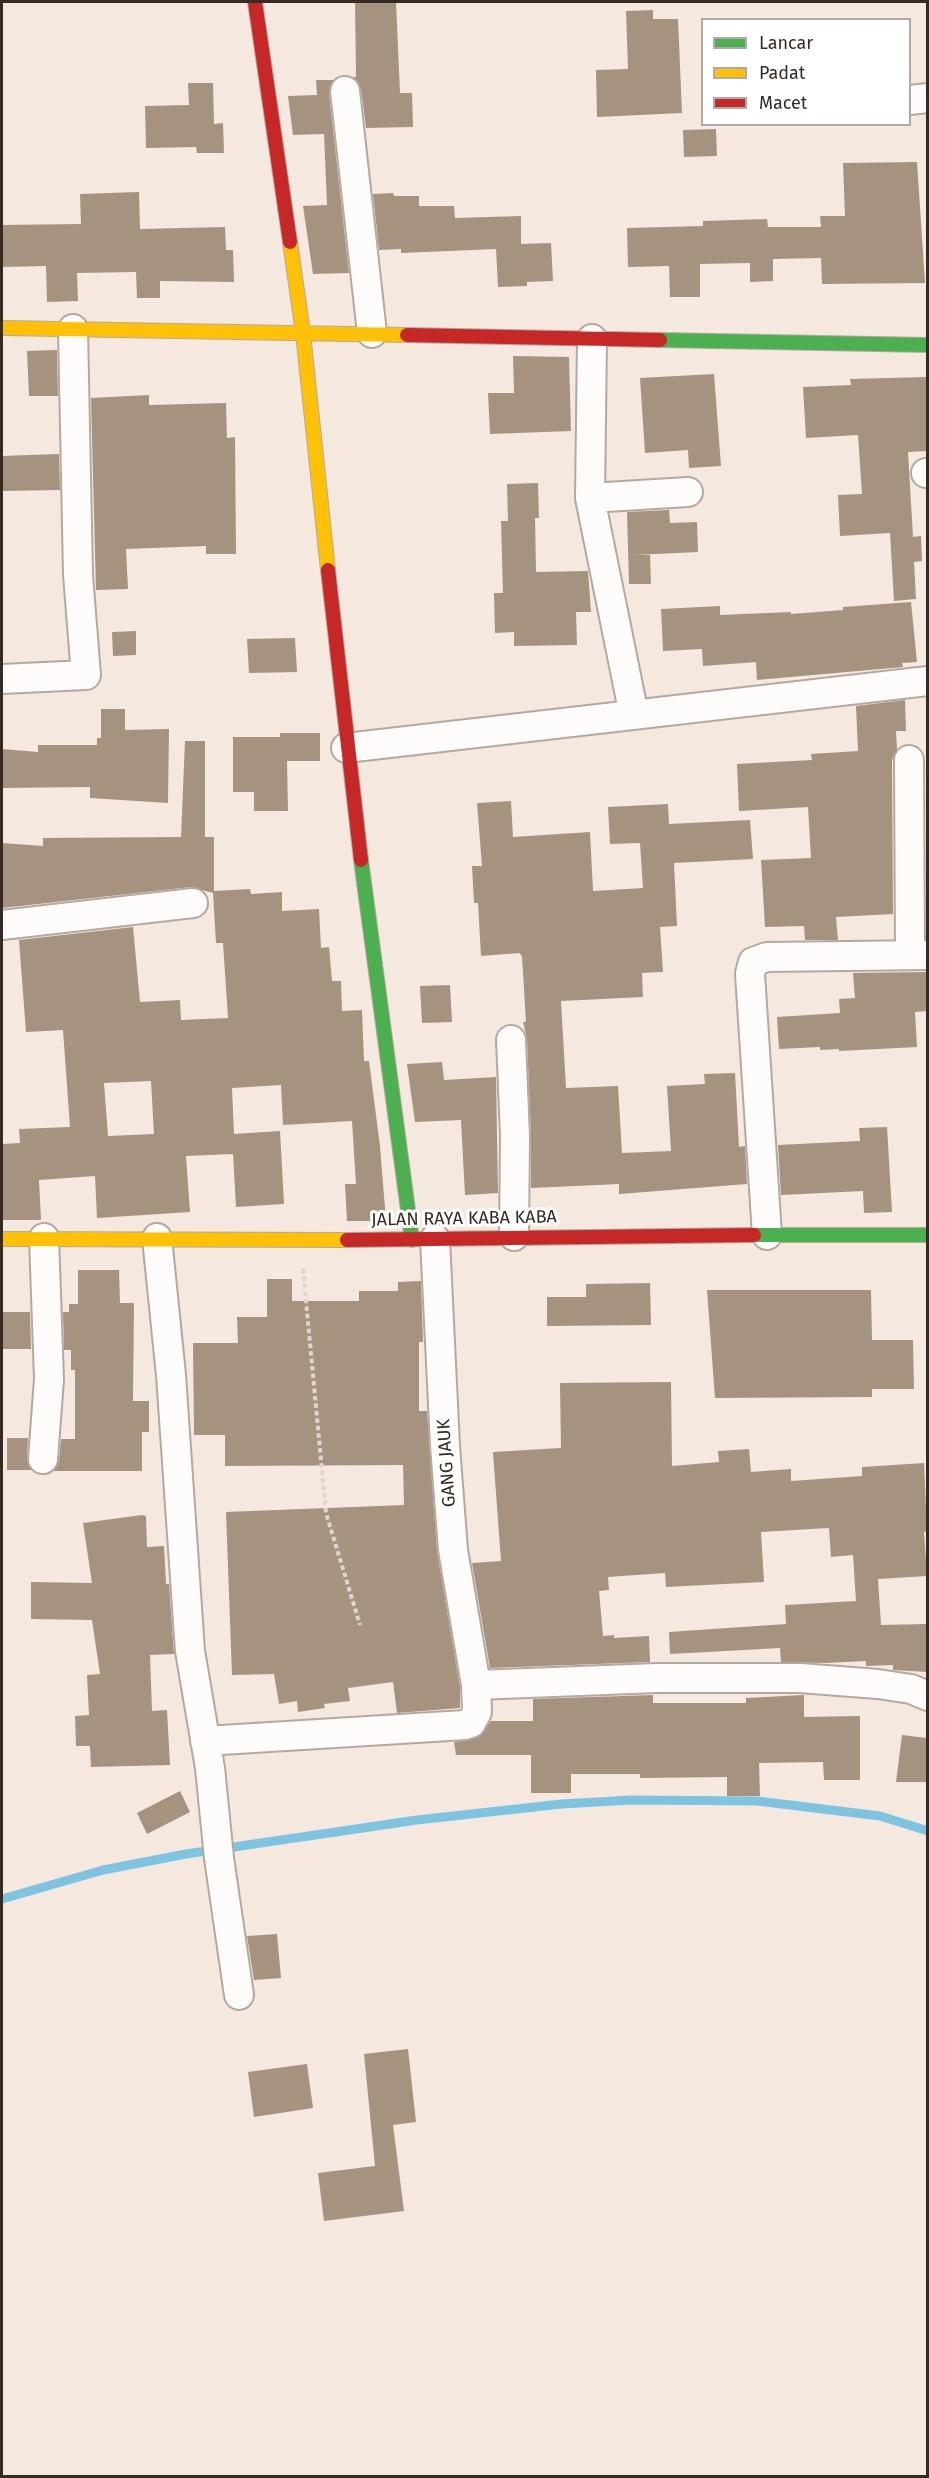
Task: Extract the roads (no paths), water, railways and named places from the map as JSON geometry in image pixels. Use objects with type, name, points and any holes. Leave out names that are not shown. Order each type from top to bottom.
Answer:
[{"type":"street","points":[[255,2],[303,333],[346,748],[424,1240]]},
{"type":"street","points":[[345,91],[372,333]]},
{"type":"street","points":[[911,100],[927,98]]},
{"type":"street","points":[[2,328],[927,345]]},
{"type":"street","points":[[2,679],[86,675],[78,575],[73,329]]},
{"type":"street","points":[[592,339],[590,498],[634,715]]},
{"type":"street","points":[[590,498],[688,492]]},
{"type":"street","points":[[346,748],[927,681]]},
{"type":"street","points":[[767,1235],[750,974],[753,962],[767,957],[919,955],[909,760]]},
{"type":"street","points":[[2,925],[193,903]]},
{"type":"street","points":[[511,1040],[515,1136],[514,1236]]},
{"type":"street","name":"JALAN RAYA KABA KABA","points":[[2,1239],[424,1240],[514,1236],[927,1235]]},
{"type":"street","points":[[43,1459],[50,1379],[44,1238]]},
{"type":"street","points":[[157,1238],[173,1397],[190,1651],[208,1755],[219,1858],[239,1995]]},
{"type":"street","name":"GANG JAUK","points":[[208,1755],[465,1725],[471,1723],[477,1712],[476,1685],[453,1550],[424,1240]]},
{"type":"street","points":[[476,1685],[657,1678],[800,1678],[878,1684],[911,1689],[927,1696]]},
{"type":"waterway","points":[[2,1899],[103,1870],[186,1854],[417,1820],[562,1804],[631,1800],[757,1801],[880,1816],[928,1831]]}]
